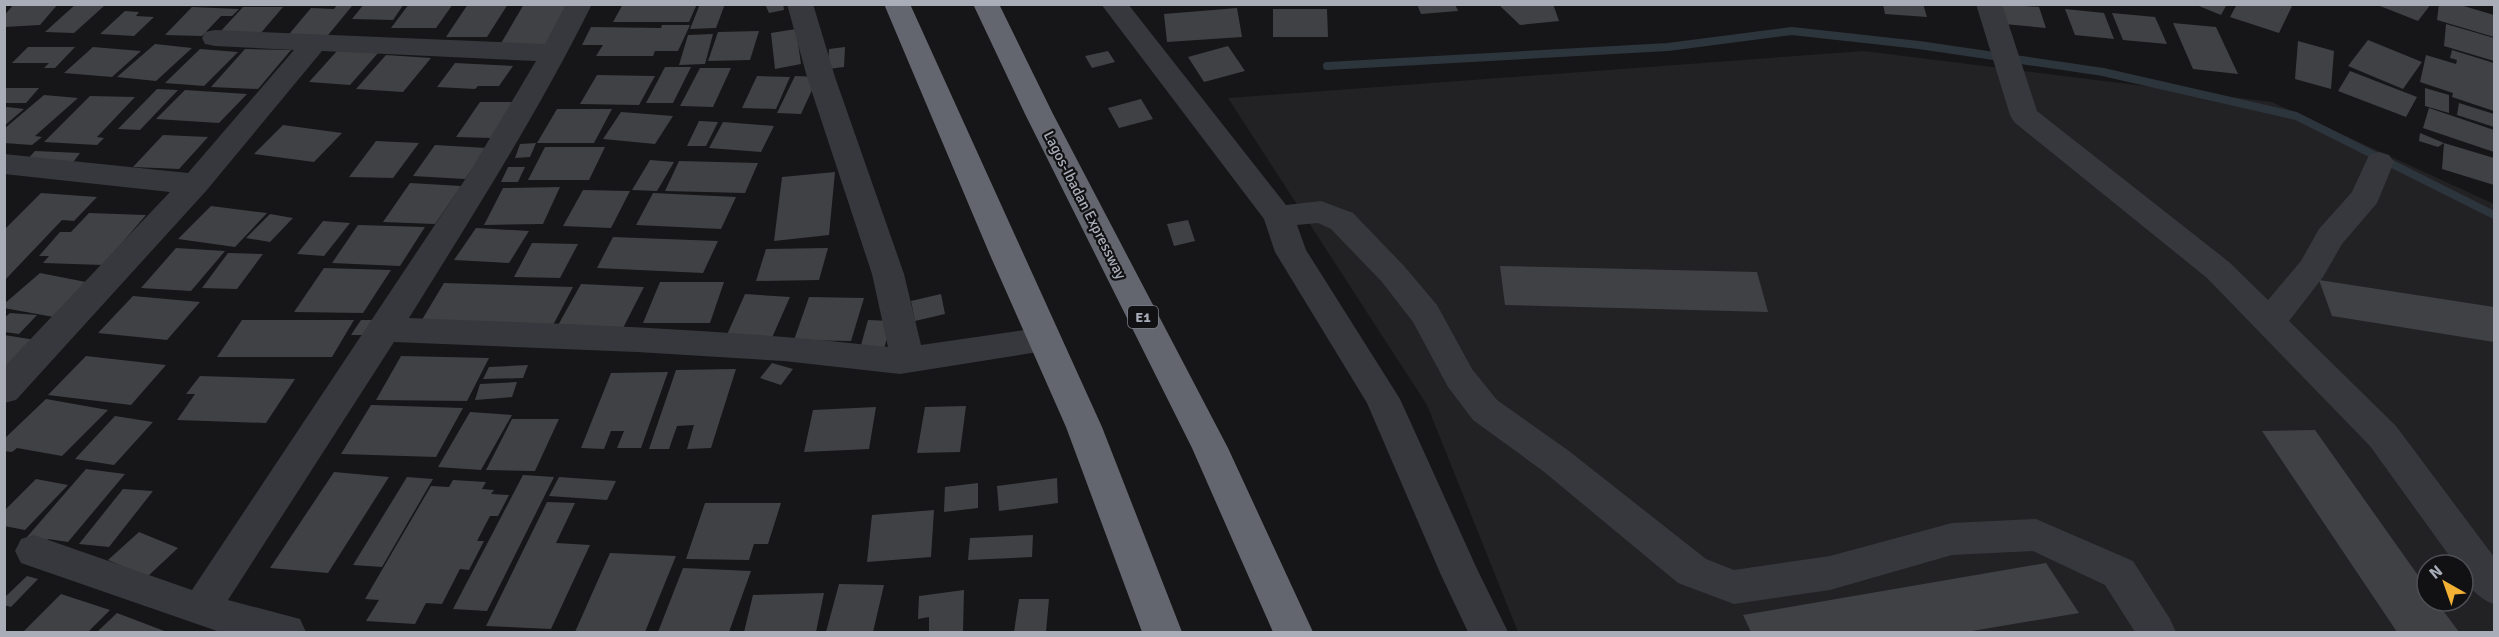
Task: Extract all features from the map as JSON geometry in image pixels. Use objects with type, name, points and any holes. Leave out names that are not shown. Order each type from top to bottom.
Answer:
[{"type":"highway","points":[[897,4],[1084,427],[1162,633]]},
{"type":"highway","name":"Lagos-Ibadan Expressway","points":[[986,4],[1039,114],[1210,448],[1293,633]]},
{"type":"street","points":[[200,610],[386,329],[480,180],[554,54],[579,4]]},
{"type":"street","points":[[800,4],[820,77],[888,274],[908,361]]},
{"type":"street","points":[[1114,4],[1278,216],[1292,252],[1383,399],[1460,575],[1488,633]]},
{"type":"street","points":[[1989,4],[2024,115],[2218,270],[2269,321],[2383,436],[2494,587]]},
{"type":"street","points":[[215,38],[554,54]]},
{"type":"street","points":[[4,390],[195,184],[313,44]]},
{"type":"street","points":[[2269,321],[2312,269],[2330,237],[2366,196],[2379,162]]},
{"type":"street","points":[[4,164],[195,184]]},
{"type":"street","points":[[1278,216],[1321,212],[1341,221],[1393,274],[1425,314],[1460,378],[1485,410],[1556,461],[1692,571],[1734,587],[1830,573],[1952,538],[2036,535],[2119,573],[2156,633]]},
{"type":"street","points":[[386,329],[637,339],[784,348],[908,361],[1045,340]]},
{"type":"street","points":[[34,551],[200,610],[286,633]]},
{"type":"shaded area","points":[[1864,51],[2272,102],[2494,204],[2494,632],[1518,632],[1427,405],[1228,98]]},
{"type":"building","points":[[14,4],[58,4],[40,25],[4,27],[4,16]]},
{"type":"building","points":[[76,4],[104,6],[74,33],[45,32]]},
{"type":"building","points":[[364,4],[404,4],[393,20],[352,19]]},
{"type":"building","points":[[409,4],[453,4],[436,28],[391,28]]},
{"type":"building","points":[[468,4],[508,4],[487,37],[446,37]]},
{"type":"building","points":[[524,4],[572,4],[549,44],[500,45]]},
{"type":"building","points":[[623,4],[697,4],[689,22],[613,22]]},
{"type":"building","points":[[700,4],[725,4],[716,28],[690,29]]},
{"type":"building","points":[[765,4],[783,4],[784,10],[769,13]]},
{"type":"building","points":[[1417,4],[1455,4],[1458,11],[1421,14]]},
{"type":"building","points":[[1498,4],[1553,4],[1559,21],[1520,25]]},
{"type":"building","points":[[1883,4],[1923,4],[1927,17],[1885,14]]},
{"type":"building","points":[[1998,4],[2039,7],[2046,28],[2004,24]]},
{"type":"building","points":[[2194,4],[2227,4],[2221,15]]},
{"type":"building","points":[[2237,4],[2293,4],[2279,33],[2230,17]]},
{"type":"building","points":[[2375,4],[2431,4],[2418,21]]},
{"type":"building","points":[[2439,4],[2457,4],[2494,15],[2494,37],[2437,20]]},
{"type":"building","points":[[337,5],[352,6],[324,40],[285,39],[311,8],[334,9]]},
{"type":"building","points":[[192,7],[239,9],[232,16],[221,16],[202,36],[165,35]]},
{"type":"building","points":[[243,7],[283,7],[260,34],[219,33]]},
{"type":"building","points":[[1237,8],[1242,37],[1167,42],[1164,14]]},
{"type":"building","points":[[1273,9],[1327,9],[1328,37],[1273,37]]},
{"type":"building","points":[[2065,9],[2104,13],[2114,39],[2075,35]]},
{"type":"building","points":[[125,11],[139,12],[136,16],[154,17],[134,36],[100,34]]},
{"type":"building","points":[[2112,13],[2155,17],[2167,44],[2123,40]]},
{"type":"building","points":[[2173,23],[2216,27],[2238,74],[2193,69]]},
{"type":"building","points":[[2446,24],[2494,38],[2494,61],[2444,46]]},
{"type":"building","points":[[662,25],[690,25],[678,51],[655,51],[653,56],[596,56],[603,45],[582,45],[591,27],[661,28]]},
{"type":"building","points":[[796,29],[801,64],[775,69],[771,33]]},
{"type":"building","points":[[759,31],[750,60],[708,61],[718,32]]},
{"type":"building","points":[[713,34],[705,64],[679,65],[688,35]]},
{"type":"building","points":[[2368,40],[2422,62],[2403,89],[2348,66]]},
{"type":"building","points":[[2298,41],[2334,51],[2331,89],[2295,79]]},
{"type":"building","points":[[155,44],[192,48],[156,81],[117,77]]},
{"type":"building","points":[[1228,46],[1245,71],[1204,82],[1188,57]]},
{"type":"building","points":[[28,47],[75,47],[55,68],[44,68],[49,63],[12,63]]},
{"type":"building","points":[[93,47],[141,51],[112,77],[64,73]]},
{"type":"building","points":[[845,47],[844,67],[828,69],[829,49]]},
{"type":"building","points":[[200,49],[238,52],[204,86],[165,83]]},
{"type":"building","points":[[245,49],[291,50],[258,89],[211,87]]},
{"type":"building","points":[[2452,50],[2494,63],[2494,111],[2452,97],[2453,93],[2420,82],[2426,55],[2456,64],[2457,60],[2450,58]]},
{"type":"building","points":[[337,51],[378,53],[350,85],[309,82]]},
{"type":"building","points":[[1108,51],[1115,62],[1092,68],[1085,56]]},
{"type":"building","points":[[386,55],[431,58],[403,92],[356,89]]},
{"type":"building","points":[[455,63],[513,66],[499,86],[478,86],[475,89],[437,87]]},
{"type":"building","points":[[665,67],[691,67],[673,103],[646,103]]},
{"type":"building","points":[[700,68],[731,68],[713,107],[680,106]]},
{"type":"building","points":[[2350,71],[2417,97],[2406,117],[2338,91]]},
{"type":"building","points":[[597,75],[655,76],[639,105],[580,104]]},
{"type":"building","points":[[757,76],[790,77],[776,109],[742,108]]},
{"type":"building","points":[[795,76],[818,77],[801,114],[777,113]]},
{"type":"building","points":[[4,88],[39,88],[26,103],[4,103]]},
{"type":"building","points":[[2425,88],[2449,95],[2449,113],[2425,106]]},
{"type":"building","points":[[157,89],[178,90],[140,130],[118,129]]},
{"type":"building","points":[[185,90],[247,94],[219,123],[156,119]]},
{"type":"building","points":[[44,95],[78,98],[35,136],[42,137],[32,145],[4,143],[4,129]]},
{"type":"building","points":[[90,96],[135,97],[97,137],[104,138],[97,145],[44,142]]},
{"type":"building","points":[[1141,99],[1153,119],[1119,128],[1108,108]]},
{"type":"building","points":[[480,102],[514,102],[491,138],[456,137]]},
{"type":"building","points":[[2459,103],[2494,114],[2494,127],[2457,115]]},
{"type":"building","points":[[7,107],[24,109],[4,126],[4,109]]},
{"type":"building","points":[[2429,108],[2494,130],[2494,152],[2423,128]]},
{"type":"building","points":[[557,109],[612,109],[594,143],[537,143]]},
{"type":"building","points":[[621,112],[673,116],[655,144],[603,139]]},
{"type":"building","points":[[699,121],[718,122],[706,146],[687,146]]},
{"type":"building","points":[[723,122],[774,126],[761,152],[709,148]]},
{"type":"building","points":[[283,125],[342,133],[314,162],[254,154]]},
{"type":"building","points":[[2420,133],[2444,143],[2438,147],[2419,141]]},
{"type":"building","points":[[163,135],[208,137],[179,169],[133,167]]},
{"type":"building","points":[[376,141],[419,143],[393,178],[349,177]]},
{"type":"building","points":[[536,143],[530,157],[515,158],[520,144]]},
{"type":"building","points":[[2444,143],[2494,158],[2494,185],[2442,169]]},
{"type":"building","points":[[435,145],[487,148],[465,179],[413,176]]},
{"type":"building","points":[[545,147],[605,147],[589,180],[528,180]]},
{"type":"building","points":[[35,151],[80,153],[71,165],[22,165]]},
{"type":"building","points":[[650,160],[674,162],[657,191],[632,190]]},
{"type":"building","points":[[679,161],[758,163],[745,193],[665,191]]},
{"type":"building","points":[[508,167],[525,167],[518,182],[501,182]]},
{"type":"building","points":[[835,172],[829,235],[774,241],[782,177]]},
{"type":"building","points":[[410,183],[461,186],[435,224],[383,222]]},
{"type":"building","points":[[560,187],[543,224],[484,225],[503,188]]},
{"type":"building","points":[[583,190],[630,191],[611,228],[563,226]]},
{"type":"building","points":[[41,193],[97,197],[74,221],[62,220],[4,281],[4,230]]},
{"type":"building","points":[[653,193],[736,197],[721,229],[636,225]]},
{"type":"building","points":[[211,206],[267,213],[235,247],[178,239]]},
{"type":"building","points":[[89,213],[146,215],[103,265],[43,263],[49,256],[39,256],[60,232],[71,232]]},
{"type":"building","points":[[270,214],[293,218],[270,242],[246,238]]},
{"type":"building","points":[[1188,220],[1195,241],[1174,246],[1167,224]]},
{"type":"building","points":[[323,221],[350,223],[324,256],[297,254]]},
{"type":"building","points":[[358,225],[425,227],[400,266],[332,263]]},
{"type":"building","points":[[476,228],[529,231],[509,263],[454,260]]},
{"type":"building","points":[[613,237],[718,241],[703,273],[597,268]]},
{"type":"building","points":[[532,243],[578,244],[560,278],[514,277]]},
{"type":"building","points":[[176,248],[225,251],[191,291],[141,288]]},
{"type":"building","points":[[828,248],[819,280],[756,281],[766,249]]},
{"type":"building","points":[[228,253],[263,254],[237,289],[202,288]]},
{"type":"building","points":[[1500,266],[1757,272],[1768,312],[1505,305]]},
{"type":"building","points":[[324,268],[391,270],[363,313],[294,312]]},
{"type":"building","points":[[40,273],[96,284],[59,318],[4,308],[4,304]]},
{"type":"building","points":[[2319,280],[2494,307],[2494,342],[2332,316]]},
{"type":"building","points":[[660,282],[724,282],[710,323],[643,323]]},
{"type":"building","points":[[444,283],[573,287],[552,327],[420,323]]},
{"type":"building","points":[[581,284],[644,287],[622,330],[557,327]]},
{"type":"building","points":[[745,294],[790,297],[771,340],[726,337]]},
{"type":"building","points":[[941,294],[945,314],[915,321],[911,301]]},
{"type":"building","points":[[133,296],[200,302],[167,340],[98,333]]},
{"type":"building","points":[[809,297],[864,298],[851,341],[794,340]]},
{"type":"building","points":[[10,313],[37,315],[19,334],[4,332],[4,318]]},
{"type":"building","points":[[242,320],[354,320],[332,357],[217,357]]},
{"type":"building","points":[[361,320],[387,320],[378,335],[351,335]]},
{"type":"building","points":[[868,320],[892,321],[883,352],[859,352]]},
{"type":"building","points":[[4,335],[42,341],[4,377]]},
{"type":"building","points":[[86,356],[166,365],[131,405],[48,395]]},
{"type":"building","points":[[401,356],[489,358],[467,401],[376,400]]},
{"type":"building","points":[[772,363],[793,369],[781,385],[760,378]]},
{"type":"building","points":[[528,365],[523,378],[483,379],[489,367]]},
{"type":"building","points":[[736,369],[711,448],[687,449],[694,425],[677,426],[669,449],[649,449],[676,370]]},
{"type":"building","points":[[668,372],[641,448],[617,448],[624,431],[611,431],[604,449],[581,448],[611,373]]},
{"type":"building","points":[[200,376],[295,379],[266,423],[177,420],[195,394],[186,394]]},
{"type":"building","points":[[517,382],[512,397],[475,400],[480,384]]},
{"type":"building","points":[[46,399],[108,410],[62,456],[17,448],[12,452],[4,451],[4,439]]},
{"type":"building","points":[[371,405],[463,408],[436,457],[341,454]]},
{"type":"building","points":[[966,406],[960,452],[917,453],[925,407]]},
{"type":"building","points":[[876,407],[869,449],[804,452],[813,410]]},
{"type":"building","points":[[470,412],[512,415],[481,470],[438,467]]},
{"type":"building","points":[[115,416],[153,422],[114,465],[75,459]]},
{"type":"building","points":[[512,419],[559,419],[535,471],[486,470]]},
{"type":"building","points":[[2315,430],[2415,571],[2415,613],[2445,613],[2459,632],[2397,632],[2262,431]]},
{"type":"building","points":[[86,469],[125,474],[68,542],[48,539],[43,545],[34,537],[27,537]]},
{"type":"building","points":[[334,472],[389,477],[328,573],[270,568]]},
{"type":"building","points":[[523,475],[554,477],[487,611],[453,609]]},
{"type":"building","points":[[407,477],[433,479],[382,567],[353,565]]},
{"type":"building","points":[[559,477],[616,481],[607,500],[549,496]]},
{"type":"building","points":[[1057,478],[1058,503],[999,511],[997,486]]},
{"type":"building","points":[[36,479],[68,485],[25,530],[4,526],[4,511]]},
{"type":"building","points":[[453,480],[486,482],[482,489],[494,490],[491,494],[509,495],[498,516],[490,516],[477,541],[484,541],[469,570],[460,569],[442,604],[426,603],[415,624],[366,621],[379,600],[365,599],[431,486],[449,487]]},
{"type":"building","points":[[978,483],[978,508],[944,512],[945,487]]},
{"type":"building","points":[[123,489],[153,491],[109,547],[79,544]]},
{"type":"building","points":[[547,502],[575,503],[556,543],[590,545],[551,629],[486,626]]},
{"type":"building","points":[[705,503],[781,503],[768,544],[754,544],[749,560],[686,559]]},
{"type":"building","points":[[934,510],[931,557],[867,562],[872,515]]},
{"type":"building","points":[[139,532],[178,548],[147,577],[108,560]]},
{"type":"building","points":[[1033,535],[1032,557],[968,560],[970,538]]},
{"type":"building","points":[[610,553],[676,556],[645,632],[575,632]]},
{"type":"building","points":[[2046,563],[2079,613],[1966,632],[1751,632],[1743,615]]},
{"type":"building","points":[[683,568],[751,571],[729,632],[658,632]]},
{"type":"building","points":[[27,576],[38,579],[11,607],[4,605],[4,598]]},
{"type":"building","points":[[839,584],[884,585],[873,632],[826,632]]},
{"type":"building","points":[[964,590],[963,632],[929,632],[929,617],[918,619],[919,596]]},
{"type":"building","points":[[824,593],[816,632],[744,632],[753,595]]},
{"type":"building","points":[[61,594],[110,610],[88,632],[23,632]]},
{"type":"building","points":[[1019,599],[1049,599],[1046,632],[1014,632]]},
{"type":"building","points":[[117,613],[167,632],[97,632]]},
{"type":"waterway","points":[[1327,66],[1668,47],[1792,31],[1919,45],[2103,72],[2296,116],[2494,215]]}]
